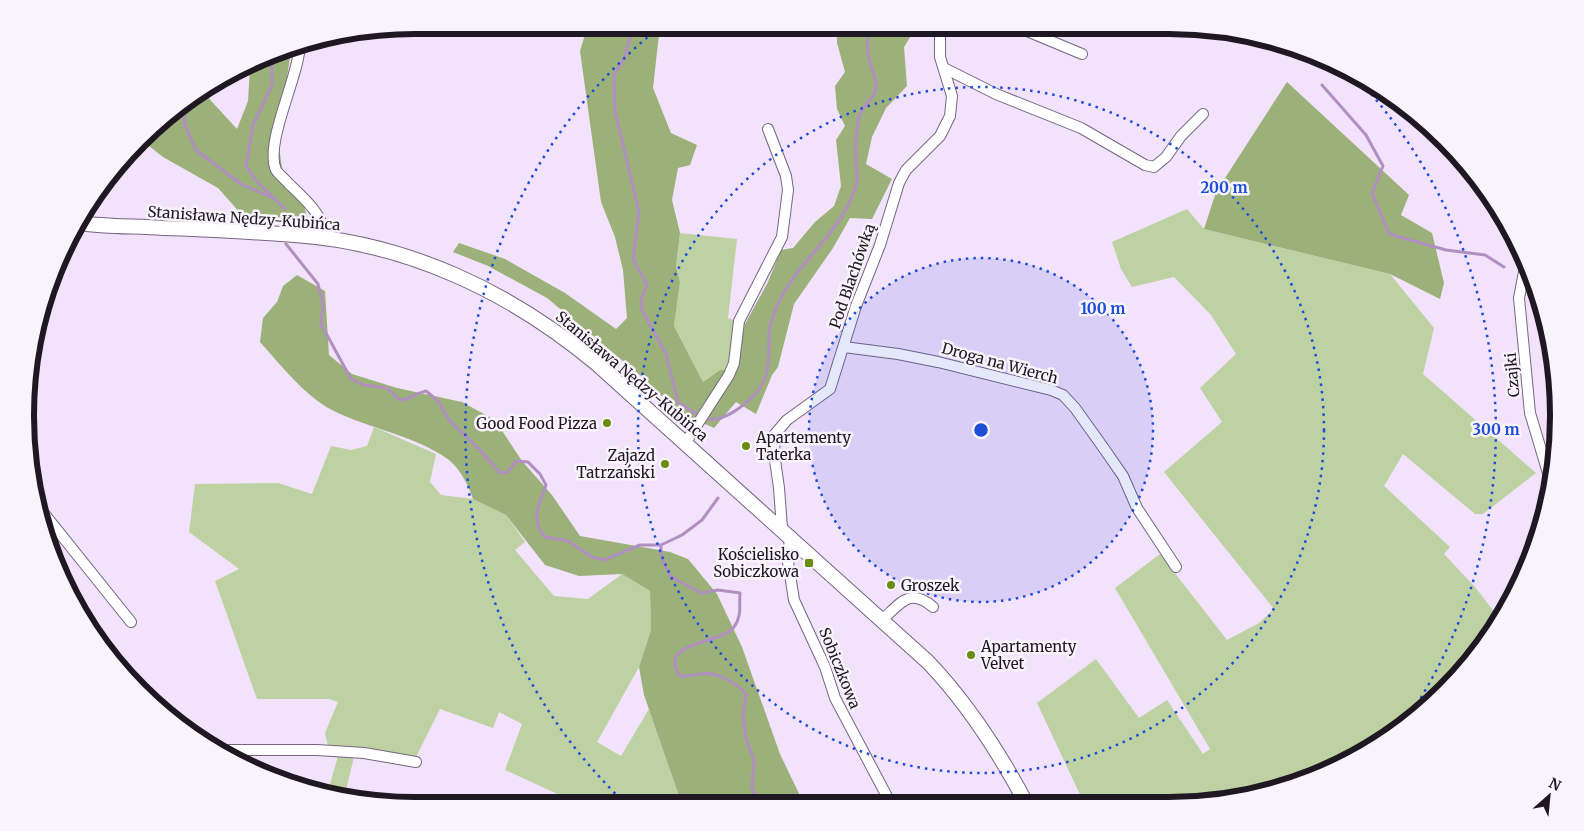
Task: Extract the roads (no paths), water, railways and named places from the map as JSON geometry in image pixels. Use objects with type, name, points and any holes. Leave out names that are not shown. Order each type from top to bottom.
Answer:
[{"type":"street","name":"Pod Blachówką","points":[[787,532],[774,448],[775,434],[787,420],[830,389],[856,306],[880,245],[899,183],[906,170],[940,136],[950,116],[952,96],[939,44],[940,34]]},
{"type":"street","points":[[1033,34],[1082,54]]},
{"type":"street","points":[[298,52],[292,85],[274,146],[274,161],[277,172],[315,209],[325,225],[327,239]]},
{"type":"street","points":[[944,68],[1004,98],[1082,128],[1145,165],[1154,167],[1166,157],[1181,136],[1203,114]]},
{"type":"street","points":[[686,442],[729,376],[734,363],[739,321],[782,237],[788,190],[786,176],[768,129]]},
{"type":"street","name":"Stanisława Nędzy-Kubińca","points":[[86,223],[298,235],[366,246],[430,264],[472,282],[524,310],[579,349],[686,442],[883,619],[928,662],[967,706],[1000,754],[1023,797]]},
{"type":"street","name":"Czajki","points":[[1523,275],[1518,298],[1530,413],[1547,468]]},
{"type":"street","name":"Droga na Wierch","points":[[844,348],[898,354],[938,362],[1051,390],[1063,395],[1075,408],[1123,476],[1137,508],[1176,567]]},
{"type":"street","points":[[48,519],[131,622]]},
{"type":"street","name":"Sobiczkowa","points":[[787,532],[787,556],[794,600],[826,668],[834,698],[887,797]]},
{"type":"street","points":[[883,619],[908,597],[917,597],[933,607]]},
{"type":"street","points":[[233,750],[364,753],[416,762]]},
{"type":"waterway","points":[[631,34],[624,59],[614,75],[615,111],[639,212],[633,259],[647,285],[641,300],[642,310],[666,354],[678,402],[698,415]]},
{"type":"waterway","points":[[708,419],[721,418],[734,412],[751,398],[761,386],[767,371],[769,332],[777,306],[785,290],[831,231],[851,200],[857,182],[856,146],[859,117],[876,90],[868,53],[868,34]]},
{"type":"waterway","points":[[272,62],[272,85],[253,125],[246,166],[257,182],[275,199]]},
{"type":"waterway","points":[[1322,85],[1366,135],[1383,166],[1372,193],[1389,234],[1446,250],[1485,255],[1504,267]]},
{"type":"waterway","points":[[185,111],[184,123],[196,150],[241,184],[275,199],[285,209]]},
{"type":"waterway","points":[[286,244],[318,284],[323,305],[321,324],[351,379],[364,385],[387,388],[400,400],[426,391],[438,401],[449,420],[480,450],[500,473],[508,472],[516,461],[528,462],[540,474],[546,485],[537,512],[538,524],[545,537],[568,541],[592,557],[604,560],[640,545],[661,545],[661,556],[670,576],[701,593],[718,590],[740,593],[739,615],[734,627],[727,633],[683,650],[676,656],[675,665],[680,676],[712,674],[731,682],[746,694],[743,715],[746,739],[754,760],[752,788],[755,797]]},
{"type":"waterway","points":[[661,545],[682,535],[702,520],[718,498]]},
{"type":"place","name":"Good Food Pizza","points":[[607,423]]},
{"type":"place","name":"Apartementy Taterka","points":[[746,446]]},
{"type":"place","name":"Zajazd Tatrzański","points":[[665,464]]},
{"type":"place","name":"Kościelisko Sobiczkowa","points":[[809,563]]},
{"type":"place","name":"Groszek","points":[[891,585]]},
{"type":"place","name":"Apartamenty Velvet","points":[[971,655]]}]
